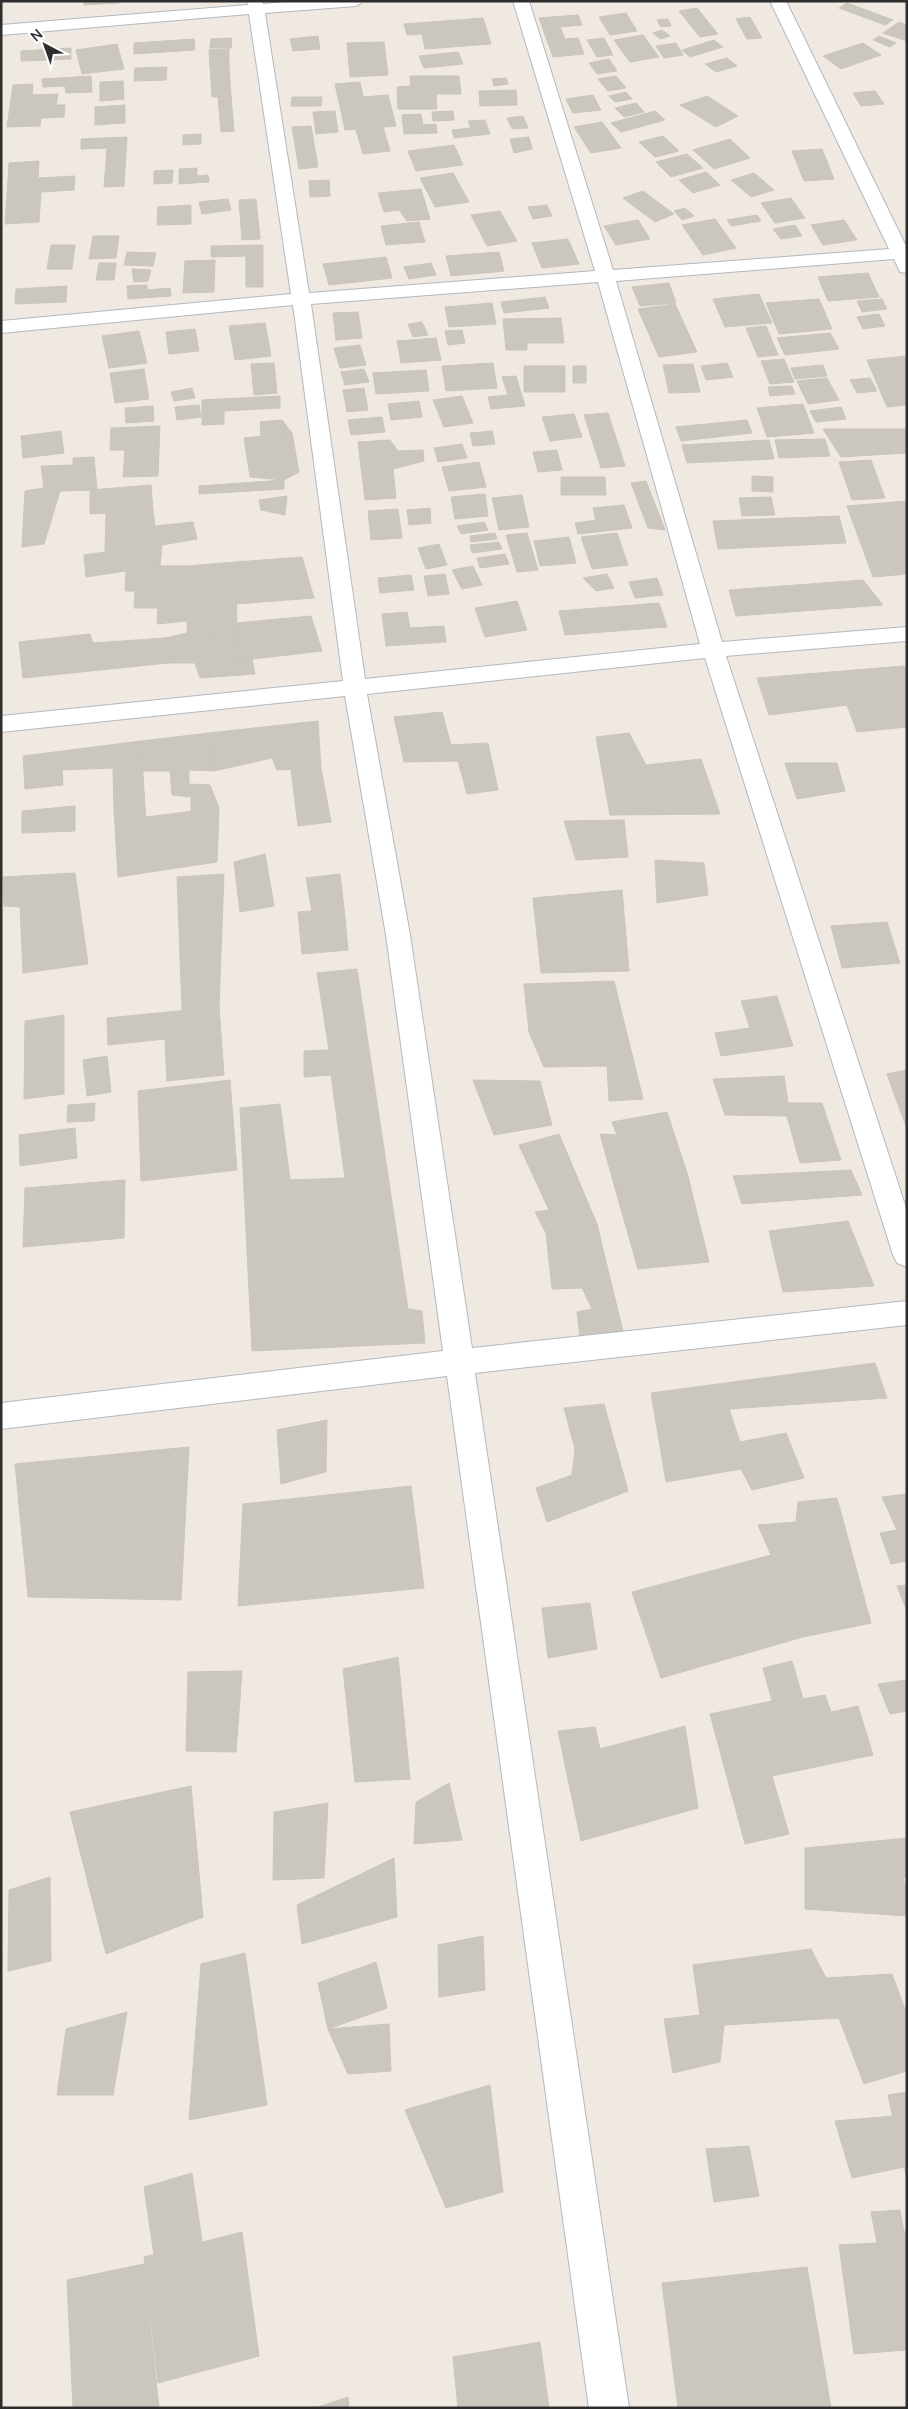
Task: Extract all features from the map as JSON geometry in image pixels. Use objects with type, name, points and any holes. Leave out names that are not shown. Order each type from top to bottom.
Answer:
[{"type":"street","points":[[1,30],[256,5],[356,1]]},
{"type":"street","points":[[521,1],[605,275],[714,650],[907,1255]]},
{"type":"street","points":[[1,327],[301,299],[605,275],[904,258],[778,1]]},
{"type":"street","points":[[256,5],[301,299],[355,689],[398,935],[609,2408]]},
{"type":"street","points":[[1,724],[355,689],[714,650],[907,634]]},
{"type":"street","points":[[1,1416],[459,1362],[907,1313]]},
{"type":"building","points":[[84,1],[119,1],[119,3],[84,5]]},
{"type":"building","points":[[847,3],[893,20],[885,25],[839,8]]},
{"type":"building","points":[[697,8],[718,34],[700,37],[679,11]]},
{"type":"building","points":[[626,13],[637,31],[610,35],[599,17]]},
{"type":"building","points":[[578,15],[582,25],[560,27],[565,39],[578,38],[584,54],[553,57],[539,18]]},
{"type":"building","points":[[750,17],[762,38],[747,39],[736,19]]},
{"type":"building","points":[[483,18],[491,44],[425,49],[422,34],[407,35],[404,24]]},
{"type":"building","points":[[668,19],[671,26],[661,27],[657,20]]},
{"type":"building","points":[[899,22],[907,25],[907,41],[883,33]]},
{"type":"building","points":[[662,30],[670,36],[660,39],[653,33]]},
{"type":"building","points":[[643,35],[659,57],[630,62],[614,40]]},
{"type":"building","points":[[318,36],[320,49],[293,51],[290,39]]},
{"type":"building","points":[[879,36],[896,43],[890,47],[873,40]]},
{"type":"building","points":[[232,38],[231,48],[210,48],[211,39]]},
{"type":"building","points":[[604,38],[613,55],[597,57],[587,40]]},
{"type":"building","points":[[194,39],[195,50],[134,54],[134,43]]},
{"type":"building","points":[[714,40],[723,47],[690,57],[682,50]]},
{"type":"building","points":[[384,42],[388,75],[350,77],[347,43]]},
{"type":"building","points":[[676,43],[683,55],[664,58],[656,46]]},
{"type":"building","points":[[863,43],[881,55],[841,69],[823,56]]},
{"type":"building","points":[[117,44],[124,69],[82,74],[76,50]]},
{"type":"building","points":[[71,48],[71,59],[21,61],[21,51]]},
{"type":"building","points":[[229,49],[229,66],[210,67],[209,50]]},
{"type":"building","points":[[458,52],[463,64],[424,68],[419,56]]},
{"type":"building","points":[[727,58],[737,66],[716,72],[705,64]]},
{"type":"building","points":[[609,59],[617,71],[597,74],[589,63]]},
{"type":"building","points":[[229,66],[231,96],[212,97],[210,67]]},
{"type":"building","points":[[167,67],[166,80],[134,81],[135,68]]},
{"type":"building","points":[[91,76],[92,92],[66,93],[65,86],[43,87],[42,79]]},
{"type":"building","points":[[410,76],[459,76],[461,94],[436,94],[437,109],[398,109],[397,87],[411,86]]},
{"type":"building","points":[[616,76],[626,88],[608,91],[598,79]]},
{"type":"building","points":[[506,78],[508,84],[494,86],[492,79]]},
{"type":"building","points":[[123,81],[124,99],[100,101],[100,82]]},
{"type":"building","points":[[360,82],[363,97],[388,95],[396,126],[345,130],[335,84]]},
{"type":"building","points":[[33,84],[32,95],[58,94],[56,105],[65,105],[64,117],[41,118],[40,126],[7,127],[13,85]]},
{"type":"building","points":[[516,90],[517,105],[480,106],[479,91]]},
{"type":"building","points":[[875,91],[884,104],[861,106],[853,93]]},
{"type":"building","points":[[626,92],[632,99],[615,102],[609,96]]},
{"type":"building","points":[[593,95],[601,110],[573,113],[566,99]]},
{"type":"building","points":[[231,96],[234,131],[221,132],[218,97]]},
{"type":"building","points":[[707,96],[738,116],[716,127],[680,105]]},
{"type":"building","points":[[292,97],[322,97],[321,106],[291,106]]},
{"type":"building","points":[[636,103],[644,112],[624,117],[615,108]]},
{"type":"building","points":[[125,105],[125,123],[95,125],[95,107]]},
{"type":"building","points":[[335,111],[338,132],[316,134],[313,112]]},
{"type":"building","points":[[453,111],[454,120],[433,121],[432,112]]},
{"type":"building","points":[[655,111],[665,120],[621,132],[611,123]]},
{"type":"building","points":[[421,114],[423,125],[436,124],[437,133],[404,134],[402,115]]},
{"type":"building","points":[[523,116],[528,128],[512,129],[507,118]]},
{"type":"building","points":[[485,120],[490,134],[454,138],[452,130],[471,128],[468,121]]},
{"type":"building","points":[[602,122],[621,148],[591,153],[574,127]]},
{"type":"building","points":[[311,126],[318,167],[299,169],[292,127]]},
{"type":"building","points":[[383,127],[390,151],[363,154],[356,130]]},
{"type":"building","points":[[201,134],[201,144],[183,145],[183,135]]},
{"type":"building","points":[[663,136],[679,151],[655,157],[639,142]]},
{"type":"building","points":[[127,137],[124,186],[104,187],[107,148],[81,149],[81,139]]},
{"type":"building","points":[[529,137],[532,149],[514,153],[510,139]]},
{"type":"building","points":[[730,139],[750,158],[714,169],[693,150]]},
{"type":"building","points":[[454,145],[463,165],[416,171],[408,151]]},
{"type":"building","points":[[822,149],[834,179],[804,181],[792,151]]},
{"type":"building","points":[[687,154],[703,168],[671,177],[656,162]]},
{"type":"building","points":[[39,161],[38,178],[75,176],[74,190],[41,192],[39,222],[5,224],[9,163]]},
{"type":"building","points":[[197,168],[197,176],[208,175],[209,182],[179,184],[179,169]]},
{"type":"building","points":[[173,170],[172,183],[154,184],[154,171]]},
{"type":"building","points":[[706,172],[720,185],[693,193],[679,180]]},
{"type":"building","points":[[453,173],[469,202],[435,207],[420,178]]},
{"type":"building","points":[[754,173],[774,190],[751,197],[731,180]]},
{"type":"building","points":[[329,180],[330,196],[310,197],[309,181]]},
{"type":"building","points":[[421,189],[430,219],[407,221],[399,210],[384,212],[378,193]]},
{"type":"building","points":[[643,191],[674,214],[655,222],[623,198]]},
{"type":"building","points":[[791,198],[805,218],[775,223],[761,203]]},
{"type":"building","points":[[228,199],[231,210],[202,214],[199,202]]},
{"type":"building","points":[[256,199],[260,239],[242,240],[239,200]]},
{"type":"building","points":[[191,205],[191,224],[157,225],[158,207]]},
{"type":"building","points":[[547,205],[552,216],[533,219],[528,207]]},
{"type":"building","points":[[685,208],[694,216],[682,220],[674,211]]},
{"type":"building","points":[[500,211],[517,241],[487,246],[471,215]]},
{"type":"building","points":[[757,215],[761,221],[731,226],[727,220]]},
{"type":"building","points":[[715,219],[736,248],[703,255],[682,225]]},
{"type":"building","points":[[638,220],[650,239],[616,245],[604,226]]},
{"type":"building","points":[[844,220],[857,240],[823,245],[811,225]]},
{"type":"building","points":[[419,222],[425,242],[386,245],[381,226]]},
{"type":"building","points":[[795,225],[802,236],[781,239],[773,229]]},
{"type":"building","points":[[93,236],[119,236],[116,258],[89,259]]},
{"type":"building","points":[[568,239],[579,264],[542,268],[532,243]]},
{"type":"building","points":[[51,245],[75,245],[72,269],[47,269]]},
{"type":"building","points":[[263,245],[263,287],[246,287],[246,256],[211,257],[211,246]]},
{"type":"building","points":[[127,252],[156,253],[153,266],[124,265]]},
{"type":"building","points":[[499,252],[504,271],[451,276],[446,256]]},
{"type":"building","points":[[386,257],[392,278],[329,285],[323,264]]},
{"type":"building","points":[[215,260],[214,292],[183,293],[185,261]]},
{"type":"building","points":[[99,263],[116,263],[114,280],[96,280]]},
{"type":"building","points":[[431,263],[436,275],[409,279],[404,267]]},
{"type":"building","points":[[132,269],[151,270],[148,281],[134,282]]},
{"type":"building","points":[[868,273],[879,297],[828,301],[818,277]]},
{"type":"building","points":[[669,283],[676,303],[640,306],[632,287]]},
{"type":"building","points":[[147,285],[147,290],[170,288],[171,296],[128,299],[127,286]]},
{"type":"building","points":[[67,286],[66,302],[15,304],[16,289]]},
{"type":"building","points":[[759,294],[772,323],[725,327],[713,299]]},
{"type":"building","points":[[545,297],[549,308],[504,313],[501,302]]},
{"type":"building","points":[[819,299],[832,329],[779,334],[766,303]]},
{"type":"building","points":[[882,299],[887,309],[862,312],[857,301]]},
{"type":"building","points":[[492,303],[496,324],[449,327],[445,307]]},
{"type":"building","points":[[675,304],[697,352],[659,357],[638,309]]},
{"type":"building","points":[[358,312],[362,338],[336,340],[333,313]]},
{"type":"building","points":[[879,314],[885,326],[863,329],[857,317]]},
{"type":"building","points":[[561,318],[564,343],[527,343],[527,350],[506,350],[503,319]]},
{"type":"building","points":[[422,322],[428,335],[413,337],[408,324]]},
{"type":"building","points":[[265,323],[271,356],[235,360],[229,326]]},
{"type":"building","points":[[766,326],[778,355],[758,357],[746,328]]},
{"type":"building","points":[[195,329],[199,351],[169,354],[166,332]]},
{"type":"building","points":[[462,330],[465,343],[448,345],[445,331]]},
{"type":"building","points":[[139,331],[147,363],[109,368],[102,336]]},
{"type":"building","points":[[830,333],[839,349],[785,355],[777,338]]},
{"type":"building","points":[[436,338],[441,360],[401,363],[397,341]]},
{"type":"building","points":[[360,345],[366,365],[340,368],[334,348]]},
{"type":"building","points":[[907,356],[907,405],[887,407],[867,360]]},
{"type":"building","points":[[784,359],[794,382],[770,384],[761,361]]},
{"type":"building","points":[[274,363],[277,393],[254,395],[251,364]]},
{"type":"building","points":[[493,363],[497,388],[446,391],[442,366]]},
{"type":"building","points":[[727,363],[733,377],[706,380],[701,366]]},
{"type":"building","points":[[693,364],[700,392],[669,393],[663,365]]},
{"type":"building","points":[[823,365],[827,376],[795,379],[791,368]]},
{"type":"building","points":[[524,366],[565,366],[565,392],[524,392]]},
{"type":"building","points":[[573,366],[586,366],[586,383],[573,383]]},
{"type":"building","points":[[144,369],[149,399],[115,403],[110,373]]},
{"type":"building","points":[[364,369],[369,382],[345,385],[341,372]]},
{"type":"building","points":[[426,370],[429,391],[376,394],[373,373]]},
{"type":"building","points":[[516,376],[525,406],[491,409],[488,397],[508,395],[502,377]]},
{"type":"building","points":[[827,378],[839,400],[808,404],[797,381]]},
{"type":"building","points":[[870,378],[877,391],[857,393],[850,380]]},
{"type":"building","points":[[792,386],[795,394],[770,396],[768,387]]},
{"type":"building","points":[[192,388],[195,398],[174,401],[171,392]]},
{"type":"building","points":[[364,388],[368,410],[347,412],[343,390]]},
{"type":"building","points":[[280,396],[280,408],[224,411],[224,424],[202,425],[202,400]]},
{"type":"building","points":[[462,396],[473,423],[444,427],[433,400]]},
{"type":"building","points":[[419,401],[422,417],[391,420],[388,404]]},
{"type":"building","points":[[803,404],[814,433],[767,437],[757,408]]},
{"type":"building","points":[[199,405],[201,417],[177,420],[175,407]]},
{"type":"building","points":[[153,406],[154,421],[126,423],[125,408]]},
{"type":"building","points":[[841,407],[846,419],[816,422],[810,411]]},
{"type":"building","points":[[608,413],[625,466],[601,468],[584,415]]},
{"type":"building","points":[[574,414],[582,437],[550,441],[542,417]]},
{"type":"building","points":[[382,417],[385,432],[351,435],[348,420]]},
{"type":"building","points":[[282,420],[292,433],[261,436],[260,422]]},
{"type":"building","points":[[747,420],[752,433],[681,441],[676,427]]},
{"type":"building","points":[[160,426],[158,476],[123,477],[125,450],[110,450],[111,428]]},
{"type":"building","points":[[823,429],[907,429],[907,453],[841,457]]},
{"type":"building","points":[[61,431],[64,453],[23,458],[21,436]]},
{"type":"building","points":[[492,431],[495,444],[473,446],[470,433]]},
{"type":"building","points":[[292,433],[299,472],[284,480],[250,477],[244,438]]},
{"type":"building","points":[[825,439],[830,456],[779,458],[775,440]]},
{"type":"building","points":[[390,440],[398,451],[423,450],[424,461],[393,469],[396,498],[365,500],[358,442]]},
{"type":"building","points":[[769,440],[774,459],[687,463],[682,445]]},
{"type":"building","points":[[462,444],[467,458],[438,462],[434,448]]},
{"type":"building","points":[[557,450],[562,470],[538,472],[533,452]]},
{"type":"building","points":[[94,457],[97,490],[60,491],[44,544],[22,547],[25,491],[44,488],[41,466],[73,465],[73,458]]},
{"type":"building","points":[[871,460],[885,498],[852,500],[839,462]]},
{"type":"building","points":[[479,462],[486,487],[449,491],[442,467]]},
{"type":"building","points":[[752,476],[773,477],[773,492],[752,491]]},
{"type":"building","points":[[561,477],[605,477],[606,495],[561,495]]},
{"type":"building","points":[[284,480],[284,489],[199,494],[199,486]]},
{"type":"building","points":[[646,481],[665,530],[648,528],[631,483]]},
{"type":"building","points":[[151,485],[153,510],[90,514],[90,490]]},
{"type":"building","points":[[485,494],[488,516],[455,519],[451,497]]},
{"type":"building","points":[[522,495],[529,527],[499,530],[492,498]]},
{"type":"building","points":[[287,496],[285,515],[261,510],[259,500]]},
{"type":"building","points":[[771,497],[775,515],[742,516],[739,498]]},
{"type":"building","points":[[907,501],[907,574],[873,577],[847,506]]},
{"type":"building","points":[[624,505],[632,528],[578,534],[575,523],[596,520],[593,508]]},
{"type":"building","points":[[430,508],[431,523],[409,525],[407,510]]},
{"type":"building","points":[[398,509],[402,538],[371,540],[368,511]]},
{"type":"building","points":[[153,510],[155,526],[193,522],[197,539],[162,545],[160,566],[86,577],[84,555],[105,552],[106,513]]},
{"type":"building","points":[[839,516],[846,543],[718,549],[713,521]]},
{"type":"building","points":[[484,522],[488,530],[461,534],[457,526]]},
{"type":"building","points":[[495,533],[497,539],[471,542],[470,536]]},
{"type":"building","points":[[527,533],[538,570],[517,572],[506,535]]},
{"type":"building","points":[[617,533],[628,565],[592,569],[581,537]]},
{"type":"building","points":[[569,537],[576,563],[540,566],[534,541]]},
{"type":"building","points":[[499,542],[502,549],[472,553],[470,545]]},
{"type":"building","points":[[439,544],[447,565],[426,569],[418,548]]},
{"type":"building","points":[[505,554],[509,564],[480,568],[477,558]]},
{"type":"building","points":[[302,557],[314,598],[236,604],[236,562]]},
{"type":"building","points":[[236,562],[237,642],[215,644],[214,633],[187,633],[188,566]]},
{"type":"building","points":[[160,566],[188,566],[187,621],[157,624],[158,608],[134,608],[135,591],[125,591],[126,571]]},
{"type":"building","points":[[473,566],[482,585],[462,589],[452,570]]},
{"type":"building","points":[[445,574],[449,594],[428,596],[424,576]]},
{"type":"building","points":[[607,574],[614,588],[596,591],[583,578]]},
{"type":"building","points":[[411,575],[414,590],[380,593],[378,578]]},
{"type":"building","points":[[657,578],[663,595],[635,598],[629,582]]},
{"type":"building","points":[[863,580],[883,605],[736,616],[729,590]]},
{"type":"building","points":[[517,601],[527,630],[485,637],[475,608]]},
{"type":"building","points":[[659,603],[667,627],[565,635],[559,611]]},
{"type":"building","points":[[407,612],[410,628],[444,626],[446,642],[386,646],[382,614]]},
{"type":"building","points":[[311,616],[322,651],[236,661],[236,623]]},
{"type":"building","points":[[187,633],[214,633],[215,644],[237,642],[236,661],[252,659],[255,674],[200,678],[195,663],[168,663],[165,638]]},
{"type":"building","points":[[90,634],[93,643],[165,638],[168,663],[23,678],[19,642]]},
{"type":"building","points":[[904,666],[907,673],[907,727],[857,732],[847,705],[769,715],[757,678]]},
{"type":"building","points":[[442,712],[451,745],[488,743],[498,790],[467,794],[458,761],[404,762],[394,717]]},
{"type":"building","points":[[318,721],[321,768],[277,770],[272,758],[214,771],[209,733]]},
{"type":"building","points":[[209,733],[214,771],[189,770],[189,784],[210,785],[219,808],[191,811],[191,797],[172,795],[170,771],[143,771],[141,741]]},
{"type":"building","points":[[629,733],[646,765],[701,759],[720,814],[610,815],[596,737]]},
{"type":"building","points":[[141,741],[145,807],[114,810],[113,768],[62,770],[63,785],[25,789],[23,756]]},
{"type":"building","points":[[785,763],[837,763],[845,791],[797,799]]},
{"type":"building","points":[[321,768],[331,822],[298,826],[291,770]]},
{"type":"building","points":[[75,806],[75,831],[22,833],[22,811]]},
{"type":"building","points":[[145,807],[150,872],[118,877],[114,810]]},
{"type":"building","points":[[219,808],[217,862],[150,872],[146,817]]},
{"type":"building","points":[[624,820],[628,857],[576,860],[564,821]]},
{"type":"building","points":[[265,854],[274,906],[240,912],[234,862]]},
{"type":"building","points":[[655,860],[704,863],[708,895],[657,903]]},
{"type":"building","points":[[75,873],[88,964],[23,973],[20,907],[4,906],[3,877]]},
{"type":"building","points":[[224,874],[219,1007],[182,1010],[177,877]]},
{"type":"building","points":[[340,874],[344,908],[312,911],[306,878]]},
{"type":"building","points":[[622,890],[629,971],[541,973],[533,898]]},
{"type":"building","points":[[344,908],[348,950],[302,954],[298,912]]},
{"type":"building","points":[[887,922],[900,963],[842,968],[831,926]]},
{"type":"building","points":[[357,969],[408,1309],[422,1311],[425,1343],[252,1351],[240,1108],[280,1104],[290,1180],[345,1178],[331,1075],[304,1077],[304,1051],[329,1050],[317,973]]},
{"type":"building","points":[[614,981],[643,1099],[609,1101],[607,1066],[544,1067],[529,1032],[524,984]]},
{"type":"building","points":[[777,996],[793,1046],[721,1056],[715,1033],[750,1028],[741,1001]]},
{"type":"building","points":[[219,1007],[224,1075],[167,1081],[165,1039],[108,1045],[107,1018]]},
{"type":"building","points":[[64,1015],[64,1094],[24,1099],[25,1021]]},
{"type":"building","points":[[107,1056],[111,1092],[87,1096],[83,1060]]},
{"type":"building","points":[[907,1070],[907,1129],[887,1074]]},
{"type":"building","points":[[784,1076],[788,1103],[822,1103],[841,1160],[800,1163],[787,1116],[725,1115],[713,1079]]},
{"type":"building","points":[[230,1080],[237,1170],[141,1181],[138,1091]]},
{"type":"building","points":[[473,1080],[540,1081],[552,1125],[494,1135]]},
{"type":"building","points":[[95,1103],[94,1121],[67,1122],[68,1105]]},
{"type":"building","points":[[667,1112],[688,1176],[615,1188],[600,1134],[617,1135],[612,1122]]},
{"type":"building","points":[[75,1128],[77,1158],[20,1166],[19,1135]]},
{"type":"building","points":[[559,1134],[597,1224],[546,1233],[535,1212],[549,1210],[519,1145]]},
{"type":"building","points":[[851,1170],[862,1195],[742,1204],[733,1176]]},
{"type":"building","points":[[688,1176],[709,1262],[638,1269],[615,1188]]},
{"type":"building","points":[[125,1180],[124,1238],[23,1247],[25,1188]]},
{"type":"building","points":[[848,1221],[874,1286],[783,1292],[769,1231]]},
{"type":"building","points":[[597,1224],[625,1340],[581,1346],[577,1312],[592,1309],[582,1288],[552,1289],[546,1233]]},
{"type":"building","points":[[875,1363],[887,1398],[729,1409],[740,1442],[786,1433],[804,1478],[752,1490],[741,1469],[666,1482],[651,1393]]},
{"type":"building","points":[[604,1404],[628,1491],[547,1522],[536,1488],[572,1475],[575,1449],[564,1408]]},
{"type":"building","points":[[327,1420],[326,1472],[281,1484],[277,1430]]},
{"type":"building","points":[[189,1447],[181,1600],[28,1597],[15,1464]]},
{"type":"building","points":[[411,1486],[424,1588],[238,1606],[243,1504]]},
{"type":"building","points":[[907,1494],[907,1561],[891,1564],[880,1533],[897,1530],[882,1497]]},
{"type":"building","points":[[837,1498],[871,1623],[803,1637],[661,1678],[632,1592],[771,1555],[758,1525],[796,1522],[798,1502]]},
{"type":"building","points":[[907,1585],[907,1611],[897,1586]]},
{"type":"building","points":[[590,1603],[597,1649],[548,1658],[542,1608]]},
{"type":"building","points":[[398,1657],[410,1779],[355,1782],[343,1669]]},
{"type":"building","points":[[792,1661],[803,1699],[825,1695],[831,1712],[858,1706],[873,1755],[772,1776],[789,1834],[745,1844],[710,1714],[772,1701],[763,1668]]},
{"type":"building","points":[[242,1671],[236,1752],[186,1751],[188,1672]]},
{"type":"building","points":[[907,1680],[907,1711],[890,1714],[878,1684]]},
{"type":"building","points":[[685,1726],[698,1808],[581,1841],[558,1731],[595,1727],[600,1749]]},
{"type":"building","points":[[449,1783],[462,1840],[414,1844],[416,1802]]},
{"type":"building","points":[[191,1786],[203,1917],[106,1954],[70,1812]]},
{"type":"building","points":[[328,1803],[324,1878],[273,1880],[274,1812]]},
{"type":"building","points":[[907,1838],[907,1878],[903,1878],[907,1890],[907,1916],[805,1909],[805,1848]]},
{"type":"building","points":[[394,1858],[397,1917],[302,1944],[297,1905]]},
{"type":"building","points":[[50,1877],[51,1961],[8,1971],[9,1890]]},
{"type":"building","points":[[483,1936],[485,1990],[439,1997],[438,1945]]},
{"type":"building","points":[[811,1949],[826,1978],[892,1974],[907,2015],[907,2071],[864,2084],[839,2018],[724,2025],[720,2062],[673,2073],[664,2019],[700,2015],[693,1965]]},
{"type":"building","points":[[245,1953],[267,2105],[189,2120],[201,1964]]},
{"type":"building","points":[[376,1962],[387,2008],[328,2029],[318,1983]]},
{"type":"building","points":[[127,2012],[113,2095],[57,2095],[66,2029]]},
{"type":"building","points":[[389,2024],[391,2071],[348,2074],[328,2029]]},
{"type":"building","points":[[490,2085],[503,2192],[446,2208],[405,2110]]},
{"type":"building","points":[[907,2092],[907,2179],[888,2095]]},
{"type":"building","points":[[893,2116],[904,2167],[852,2178],[835,2121]]},
{"type":"building","points":[[749,2146],[759,2196],[714,2202],[706,2149]]},
{"type":"building","points":[[192,2173],[202,2241],[154,2255],[144,2187]]},
{"type":"building","points":[[900,2210],[904,2232],[907,2232],[907,2350],[854,2354],[839,2245],[877,2243],[871,2212]]},
{"type":"building","points":[[242,2232],[259,2356],[158,2383],[144,2257]]},
{"type":"building","points":[[144,2264],[159,2408],[73,2408],[67,2280]]},
{"type":"building","points":[[807,2267],[831,2408],[678,2408],[662,2283]]},
{"type":"building","points":[[540,2342],[549,2408],[458,2408],[453,2357]]},
{"type":"building","points":[[348,2397],[349,2408],[315,2408]]}]
